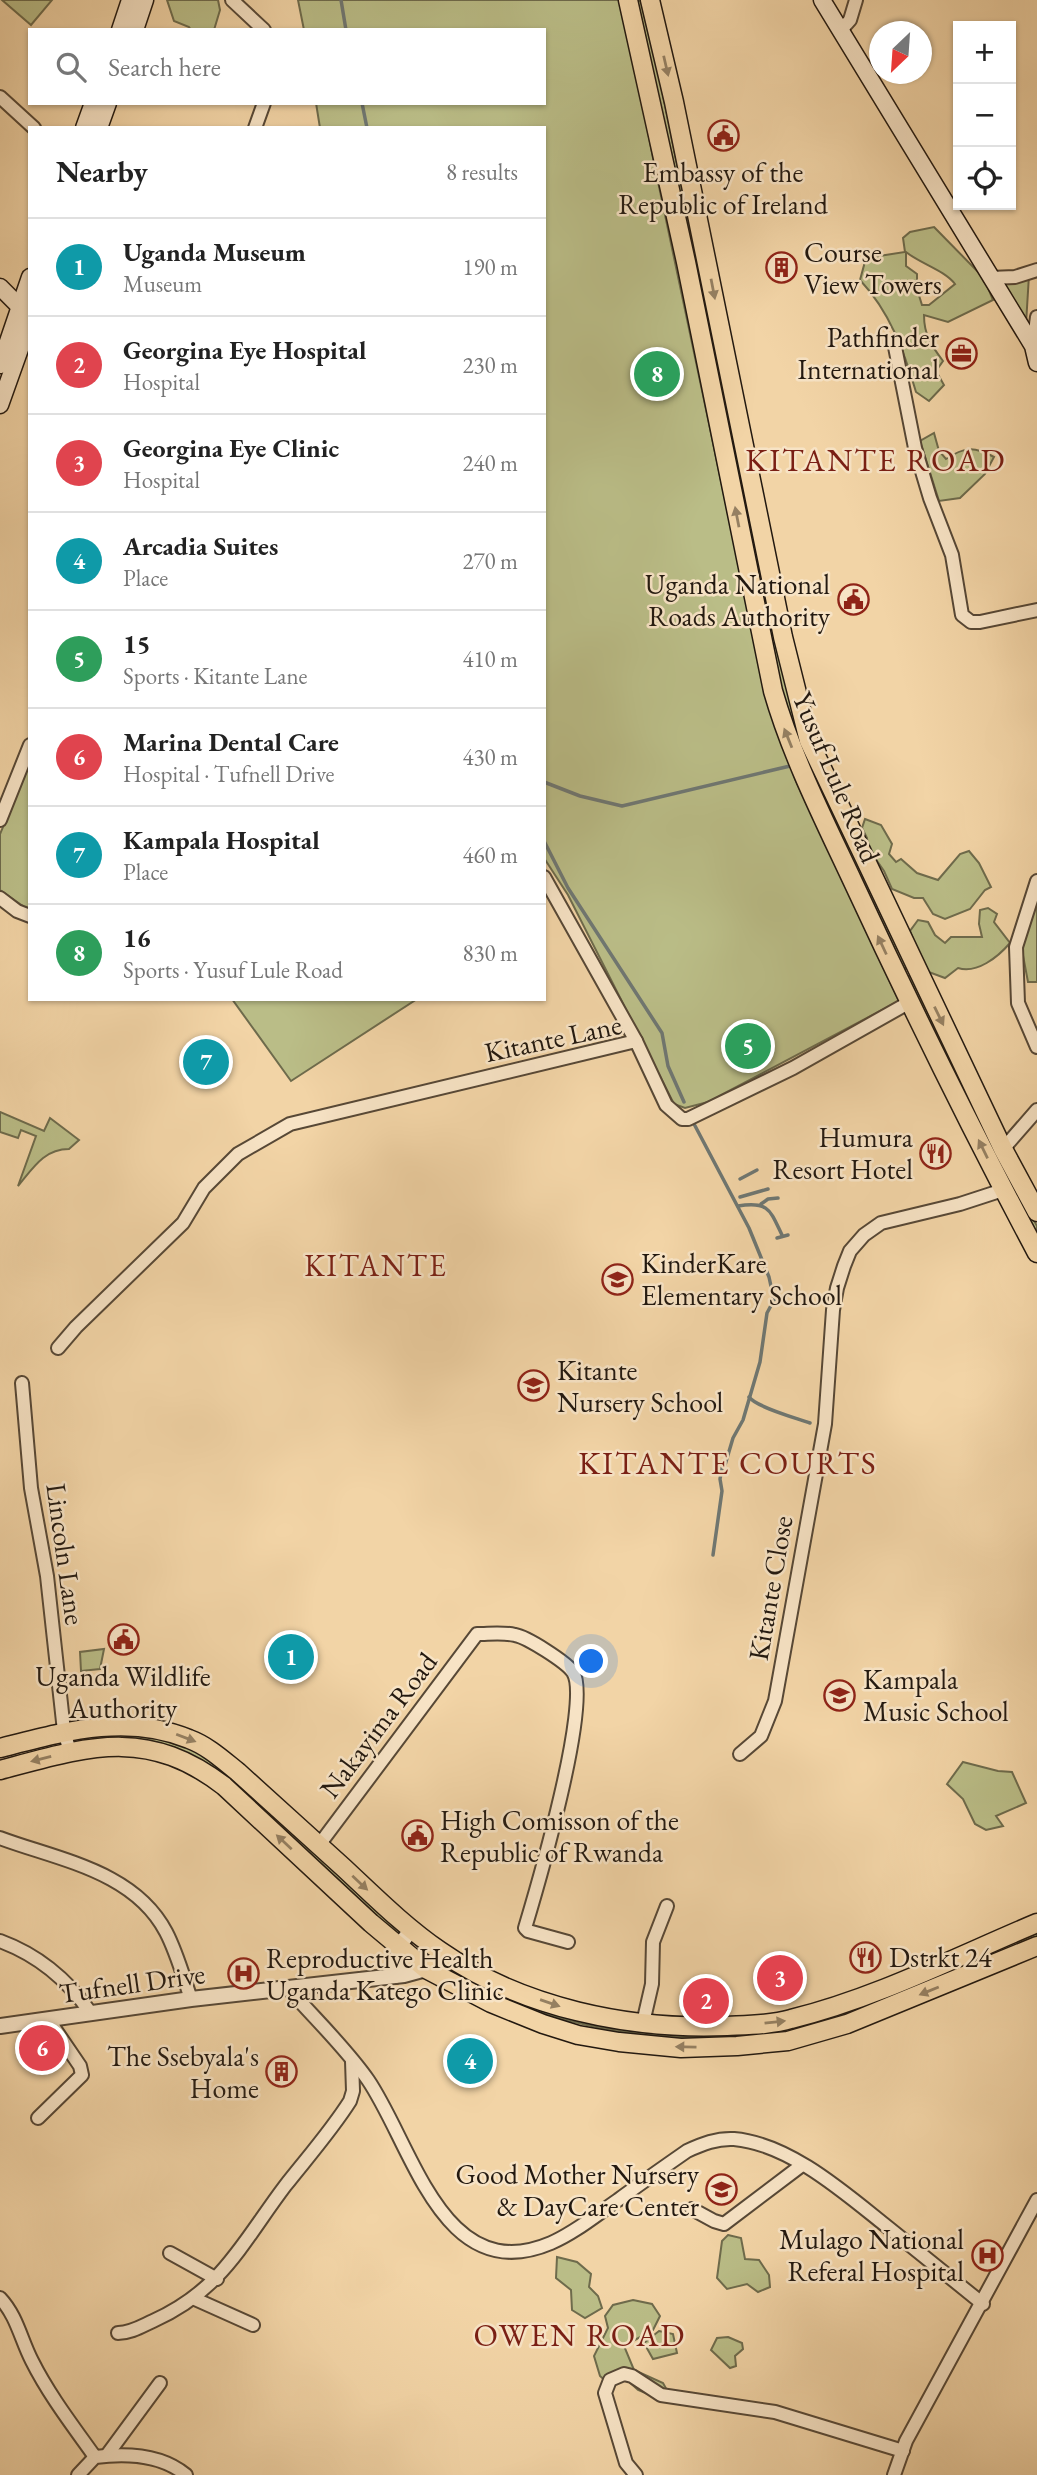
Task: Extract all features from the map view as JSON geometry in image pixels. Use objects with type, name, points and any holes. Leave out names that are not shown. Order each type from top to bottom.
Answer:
[{"type":"main road","points":[[121,28],[130,0]]},
{"type":"main road","points":[[136,28],[145,0]]},
{"type":"main road","points":[[822,0],[1033,346],[1037,363]]},
{"type":"main road","points":[[630,8],[652,8]]},
{"type":"main road","name":"Yusuf Lule Road","points":[[630,8],[686,262],[772,691],[789,739],[910,1002],[1037,1253]]},
{"type":"main road","name":"Yusuf Lule Road","points":[[652,8],[674,102],[783,637],[809,741],[1003,1149],[1037,1212]]},
{"type":"main road","points":[[85,126],[92,105]]},
{"type":"main road","points":[[100,126],[107,105]]},
{"type":"main road","points":[[0,288],[26,314]]},
{"type":"main road","points":[[0,405],[26,314],[28,296]]},
{"type":"main road","points":[[0,365],[26,314]]},
{"type":"main road","points":[[762,642],[783,637]]},
{"type":"main road","points":[[0,1748],[64,1731],[104,1725],[142,1726],[191,1739],[212,1751],[238,1772],[411,1930],[441,1953],[481,1975],[531,1997],[596,2016],[699,2027],[777,2022],[853,2000],[1037,1923]]},
{"type":"main road","points":[[0,1770],[70,1752],[118,1746],[166,1754],[201,1769],[224,1786],[426,1969],[491,2003],[543,2024],[578,2035],[619,2042],[681,2048],[788,2041],[862,2018],[1037,1946]]},
{"type":"main road","points":[[853,2000],[862,2018]]},
{"type":"street","points":[[232,0],[262,28]]},
{"type":"street","points":[[841,30],[850,20],[856,0]]},
{"type":"street","points":[[0,97],[32,126]]},
{"type":"street","points":[[255,126],[263,105]]},
{"type":"street","points":[[990,278],[1015,277],[1037,270]]},
{"type":"street","points":[[1033,346],[1037,317]]},
{"type":"street","points":[[894,342],[915,448],[930,498],[952,555],[962,615],[971,622],[980,622],[1037,610]]},
{"type":"street","points":[[0,820],[28,750]]},
{"type":"street","points":[[546,881],[636,1041]]},
{"type":"street","points":[[1037,881],[1016,947],[1018,1003],[1037,1047]]},
{"type":"street","points":[[0,898],[17,911],[28,915]]},
{"type":"street","name":"Kitante Lane","points":[[58,1348],[76,1327],[183,1223],[204,1188],[238,1154],[290,1124],[636,1041],[666,1105],[682,1119],[688,1119],[793,1068],[910,1002]]},
{"type":"street","points":[[1003,1149],[1037,1110]]},
{"type":"street","name":"Kitante Close","points":[[740,1754],[761,1736],[775,1701],[825,1424],[833,1310],[837,1288],[850,1251],[864,1234],[881,1223],[960,1204],[1003,1190]]},
{"type":"street","name":"Lincoln Lane","points":[[22,1383],[31,1488],[47,1576],[64,1731],[70,1752]]},
{"type":"street","name":"Nakayima Road","points":[[319,1845],[477,1634],[502,1633],[523,1637],[565,1665],[572,1672],[578,1692],[573,1732],[557,1808],[525,1928],[568,1942]]},
{"type":"street","points":[[0,1838],[92,1869],[136,1895],[166,1931],[191,1999]]},
{"type":"street","points":[[643,2023],[652,1984],[653,1942],[667,1906]]},
{"type":"street","points":[[395,1976],[399,1946],[411,1930]]},
{"type":"street","points":[[0,1941],[34,1957],[57,1973],[74,1989],[90,2012]]},
{"type":"street","points":[[426,1969],[441,1953]]},
{"type":"street","name":"Tufnell Drive","points":[[0,2026],[191,1999],[395,1976],[426,1969]]},
{"type":"street","points":[[288,1988],[368,2080],[440,2211],[470,2241],[505,2253],[533,2249],[578,2229],[670,2163],[704,2143],[733,2139],[759,2144],[783,2153],[844,2192],[983,2304]]},
{"type":"street","points":[[38,2118],[82,2075],[80,2066],[48,2019]]},
{"type":"street","points":[[118,2333],[134,2331],[195,2299],[230,2264],[257,2223],[346,2107],[354,2091],[352,2061]]},
{"type":"street","points":[[692,2209],[724,2224],[802,2165]]},
{"type":"street","points":[[894,2475],[906,2441],[983,2304],[1037,2200]]},
{"type":"street","points":[[170,2253],[217,2278]]},
{"type":"street","points":[[0,2298],[11,2312],[32,2361],[50,2392],[101,2456]]},
{"type":"street","points":[[195,2299],[253,2325]]},
{"type":"street","points":[[636,2475],[626,2463],[605,2393],[610,2380],[624,2374],[632,2376],[661,2395],[775,2412],[903,2451]]},
{"type":"street","points":[[78,2475],[101,2456],[160,2383]]},
{"type":"street","points":[[101,2456],[136,2455],[155,2459],[167,2462],[186,2475]]},
{"type":"green space","points":[[2,0],[52,0],[31,25]]},
{"type":"green space","points":[[167,0],[218,0],[220,10],[215,28],[190,28],[174,21]]},
{"type":"green space","points":[[298,0],[623,0],[653,158],[767,699],[796,781],[899,1001],[708,1102],[685,1108],[674,1104],[568,895],[546,861],[546,126],[320,126],[316,105],[546,105],[546,28],[304,28]]},
{"type":"green space","points":[[644,1],[693,244],[693,252],[690,254],[637,3]]},
{"type":"green space","points":[[934,227],[984,278],[993,300],[948,322],[924,315],[929,340],[943,361],[936,371],[944,385],[929,401],[916,392],[888,319],[860,280],[866,258],[905,252],[903,238],[910,232]],"holes":[[[906,252],[955,284],[929,305],[922,305],[917,289],[917,274],[906,266]]]},
{"type":"green space","points":[[695,268],[701,278],[773,628],[770,630],[766,628]]},
{"type":"green space","points":[[1029,275],[1026,324],[1002,283]]},
{"type":"green space","points":[[934,433],[939,451],[946,459],[969,449],[994,457],[985,474],[960,498],[939,501],[920,441]]},
{"type":"green space","points":[[773,643],[780,648],[796,724],[907,966],[905,969],[902,969],[789,726],[771,648]]},
{"type":"green space","points":[[27,770],[28,910],[0,890],[0,834]]},
{"type":"green space","points":[[865,819],[881,825],[892,844],[889,854],[896,862],[901,859],[917,873],[938,880],[960,854],[969,851],[979,863],[991,887],[985,890],[970,909],[945,919],[933,914],[923,898],[914,898],[892,889],[884,871],[868,848],[862,828]]},
{"type":"green space","points":[[1037,891],[1037,982],[1028,982],[1021,945]]},
{"type":"green space","points":[[988,908],[997,914],[994,922],[1010,943],[987,963],[972,969],[958,968],[945,978],[926,971],[910,931],[918,920],[928,922],[935,935],[945,943],[951,937],[982,937],[980,910]]},
{"type":"green space","points":[[908,976],[914,976],[991,1141],[1037,1226],[1037,1245],[908,981]]},
{"type":"green space","points":[[233,1001],[414,1001],[291,1081]]},
{"type":"green space","points":[[0,1112],[44,1131],[50,1118],[79,1140],[69,1149],[46,1156],[18,1186],[36,1136],[21,1130],[18,1138],[0,1132]]},
{"type":"green space","points":[[104,1649],[100,1669],[81,1671],[80,1652]]},
{"type":"green space","points":[[92,1731],[170,1738],[210,1758],[404,1931],[397,1938],[198,1759],[148,1743],[96,1739],[92,1737]]},
{"type":"green space","points":[[963,1762],[1012,1772],[1026,1803],[996,1816],[1003,1826],[986,1830],[975,1824],[963,1799],[947,1784]]},
{"type":"green space","points":[[1037,1927],[1037,1939],[859,2010],[781,2030],[734,2036],[687,2037],[595,2027],[549,2015],[461,1980],[476,1978],[522,1998],[740,2031]]},
{"type":"green space","points":[[728,2235],[741,2238],[745,2259],[759,2260],[769,2275],[770,2287],[758,2292],[747,2284],[727,2289],[717,2278],[722,2241]]},
{"type":"green space","points":[[557,2257],[577,2262],[591,2274],[589,2287],[598,2296],[602,2308],[585,2318],[572,2310],[571,2290],[556,2278]]},
{"type":"green space","points":[[633,2300],[652,2304],[660,2316],[653,2330],[624,2346],[634,2370],[663,2383],[668,2392],[660,2399],[638,2390],[626,2379],[610,2385],[600,2376],[594,2356],[608,2328],[605,2316],[613,2305]]},
{"type":"green space","points":[[659,2331],[673,2334],[677,2353],[653,2359],[644,2343]]},
{"type":"green space","points":[[728,2337],[742,2343],[743,2349],[735,2356],[736,2366],[730,2368],[711,2350],[717,2338]]},
{"type":"waterway","points":[[341,0],[346,28]]},
{"type":"waterway","points":[[362,105],[367,126]]},
{"type":"waterway","points":[[546,783],[580,796],[622,806],[790,766]]},
{"type":"waterway","points":[[546,845],[568,888],[662,1033],[668,1066],[684,1102]]},
{"type":"waterway","points":[[693,1122],[749,1228],[769,1277],[774,1300],[767,1313],[760,1362],[743,1420],[722,1468],[722,1491],[713,1555]]},
{"type":"waterway","points":[[740,1179],[757,1170]]},
{"type":"waterway","points":[[740,1197],[768,1189]]},
{"type":"waterway","points":[[761,1204],[768,1199],[778,1198]]},
{"type":"waterway","points":[[738,1206],[756,1205],[767,1209],[782,1235]]},
{"type":"waterway","points":[[777,1238],[788,1235]]},
{"type":"waterway","points":[[749,1397],[768,1408],[810,1423]]},
{"type":"place","name":"Embassy of the Republic of Ireland","points":[[723,135]]},
{"type":"place","name":"Course View Towers","points":[[781,268]]},
{"type":"place","name":"Pathfinder International","points":[[962,353]]},
{"type":"place","name":"16","points":[[657,374]]},
{"type":"place","name":"Uganda National Roads Authority","points":[[853,600]]},
{"type":"place","name":"15","points":[[748,1046]]},
{"type":"place","name":"Kampala Hospital","points":[[206,1062]]},
{"type":"place","name":"Humura Resort Hotel","points":[[936,1153]]},
{"type":"place","name":"KinderKare Elementary School","points":[[618,1279]]},
{"type":"place","name":"Kitante Nursery School","points":[[534,1386]]},
{"type":"place","name":"Uganda Wildlife Authority","points":[[123,1639]]},
{"type":"place","name":"Uganda Museum","points":[[291,1657]]},
{"type":"place","name":"Kampala Music School","points":[[840,1695]]},
{"type":"place","name":"High Comisson of the Republic of Rwanda","points":[[417,1836]]},
{"type":"place","name":"Dstrkt 24","points":[[866,1957]]},
{"type":"place","name":"Reproductive Health Uganda Katego Clinic","points":[[243,1974]]},
{"type":"place","name":"Georgina Eye Clinic","points":[[780,1978]]},
{"type":"place","name":"Georgina Eye Hospital","points":[[706,2001]]},
{"type":"place","name":"Marina Dental Care","points":[[42,2048]]},
{"type":"place","name":"Arcadia Suites","points":[[470,2061]]},
{"type":"place","name":"The Ssebyala's Home","points":[[282,2072]]},
{"type":"place","name":"Good Mother Nursery & DayCare Center","points":[[722,2190]]},
{"type":"place","name":"Mulago National Referal Hospital","points":[[987,2255]]},
{"type":"district","name":"KITANTE ROAD","points":[[876,460]]},
{"type":"district","name":"KITANTE","points":[[376,1266]]},
{"type":"district","name":"KITANTE COURTS","points":[[728,1463]]},
{"type":"district","name":"OWEN ROAD","points":[[580,2335]]}]
